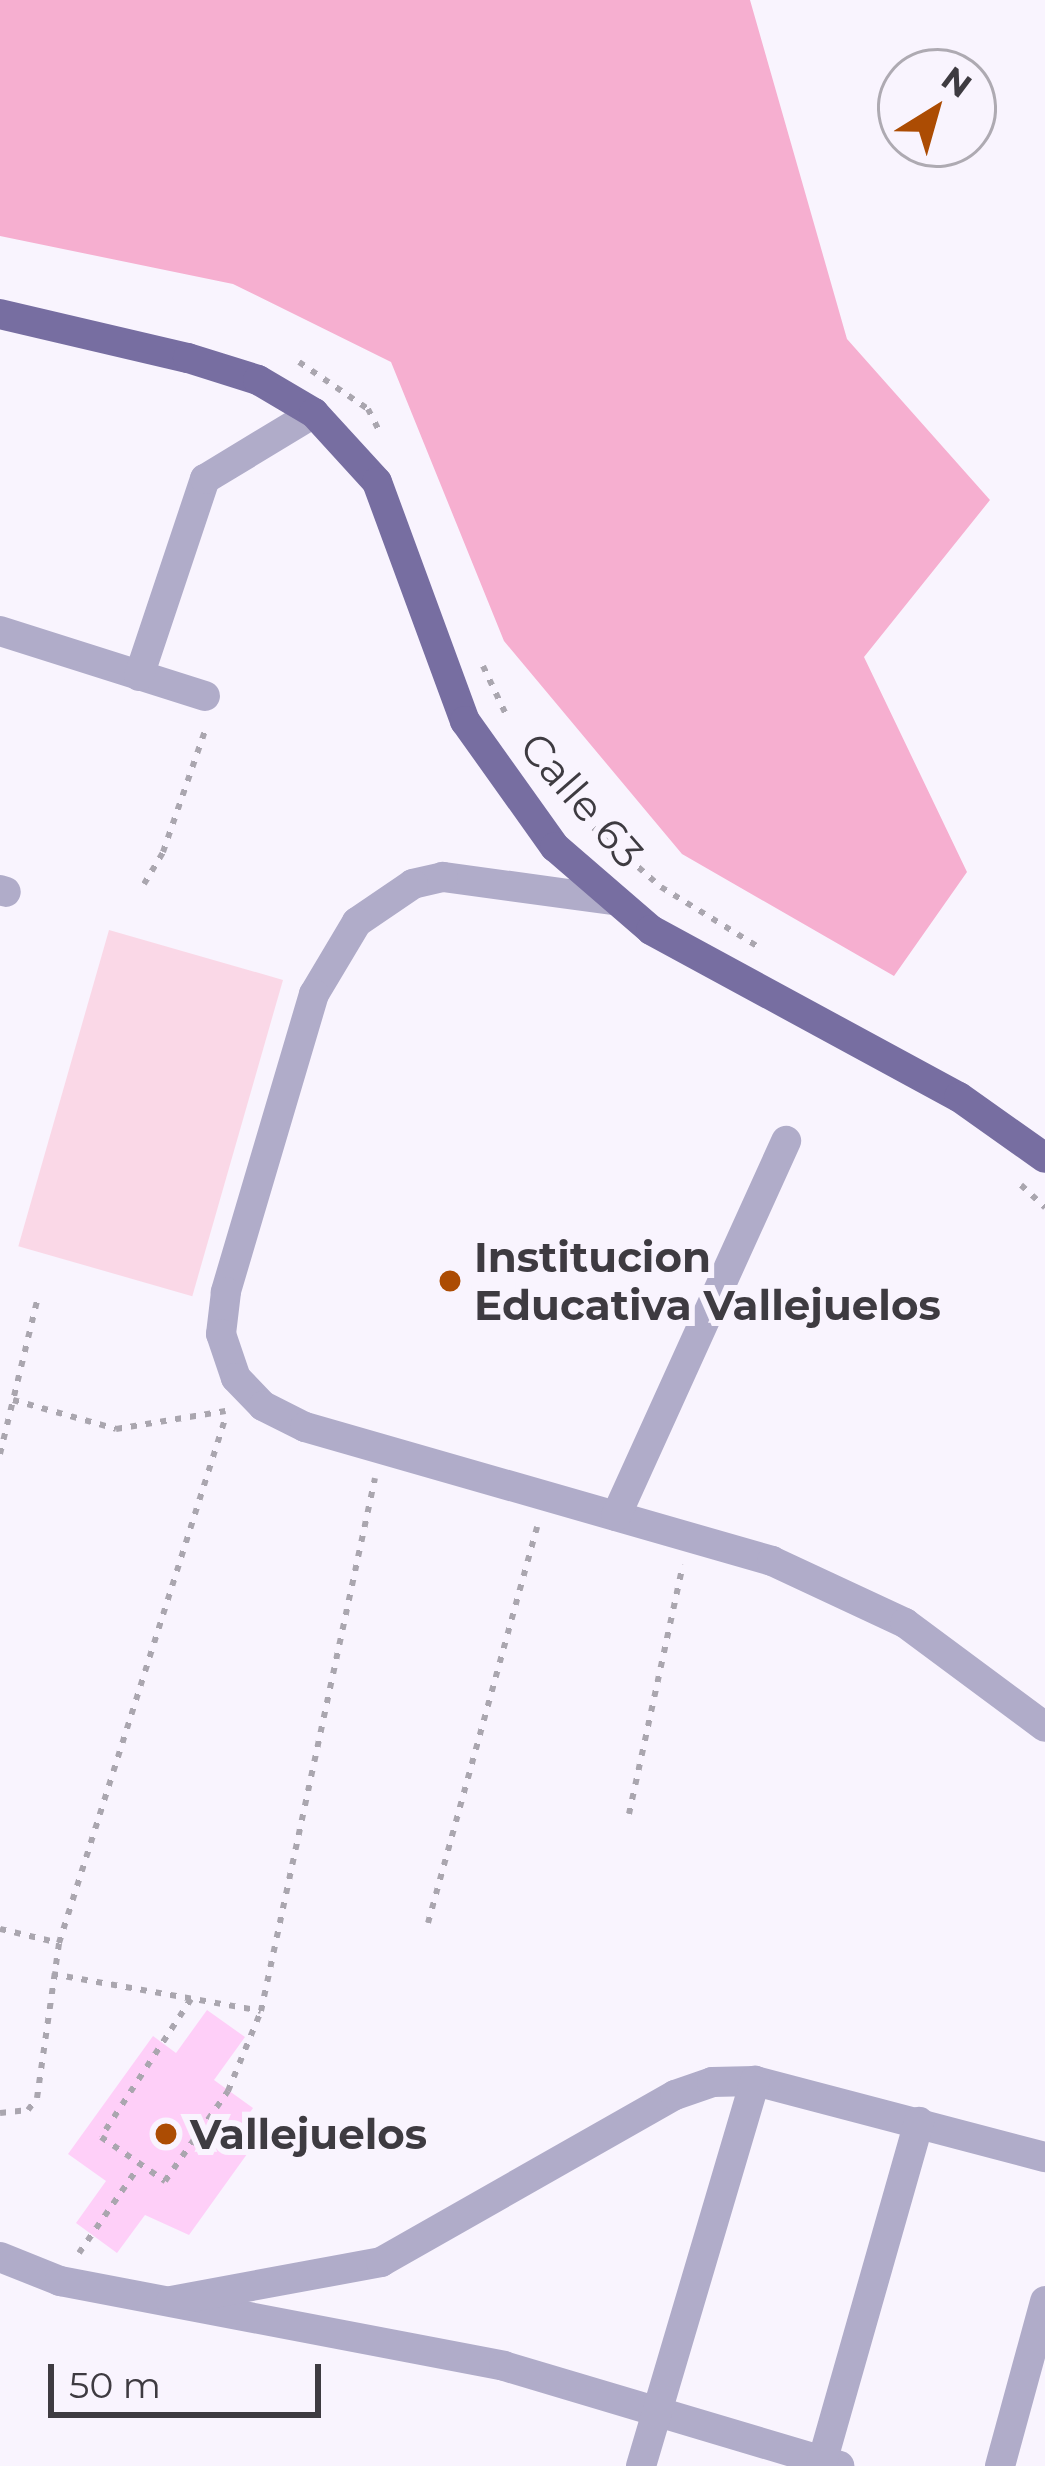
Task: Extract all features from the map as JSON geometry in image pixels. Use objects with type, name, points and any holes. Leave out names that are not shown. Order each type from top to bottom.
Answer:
[{"type":"main road","name":"Calle 63","points":[[0,314],[188,358],[258,380],[314,413],[376,482],[450,686],[502,782],[612,900],[651,929],[959,1097],[1045,1158]]},
{"type":"street","points":[[139,676],[205,479],[314,413]]},
{"type":"street","points":[[0,631],[205,696]]},
{"type":"street","points":[[612,900],[443,877],[391,896],[357,922],[314,994],[226,1292],[227,1359],[248,1393],[279,1418],[772,1562],[905,1623],[1045,1727]]},
{"type":"street","points":[[616,1516],[786,1142]]},
{"type":"street","points":[[641,2466],[755,2081]]},
{"type":"street","points":[[171,2301],[381,2262],[675,2095],[712,2082],[755,2081],[1045,2157]]},
{"type":"street","points":[[0,2257],[61,2281],[504,2366],[827,2464],[919,2122]]},
{"type":"street","points":[[1000,2466],[1045,2301]]},
{"type":"path","points":[[288,356],[368,409],[390,451]]},
{"type":"path","points":[[476,649],[515,734]]},
{"type":"path","points":[[144,884],[195,768],[210,709],[205,696]]},
{"type":"path","points":[[568,806],[661,887],[778,958]]},
{"type":"path","points":[[1011,1176],[1045,1207]]},
{"type":"path","points":[[0,1454],[38,1297]]},
{"type":"path","points":[[0,2113],[28,2110],[37,2098],[50,1973],[228,1410],[227,1359]]},
{"type":"path","points":[[13,1400],[116,1429],[228,1410]]},
{"type":"path","points":[[191,1999],[101,2137],[165,2181],[229,2091],[261,2011],[380,1451]]},
{"type":"path","points":[[428,1923],[545,1496]]},
{"type":"path","points":[[629,1814],[689,1538]]},
{"type":"path","points":[[0,1929],[59,1943]]},
{"type":"path","points":[[50,1973],[261,2011]]},
{"type":"path","points":[[61,2281],[141,2164]]},
{"type":"shaded area","points":[[0,0],[750,0],[847,339],[990,500],[864,657],[967,872],[894,976],[682,854],[504,641],[391,362],[233,284],[0,236]]},
{"type":"shaded area","points":[[109,930],[283,980],[192,1296],[18,1246]]},
{"type":"building","name":"Vallejuelos","points":[[207,2010],[245,2037],[214,2080],[253,2108],[240,2127],[257,2140],[189,2235],[145,2215],[117,2253],[76,2223],[106,2181],[68,2154],[153,2036],[176,2053]]},
{"type":"place","name":"Institucion Educativa Vallejuelos","points":[[450,1281]]},
{"type":"place","name":"Vallejuelos","points":[[166,2134]]}]
